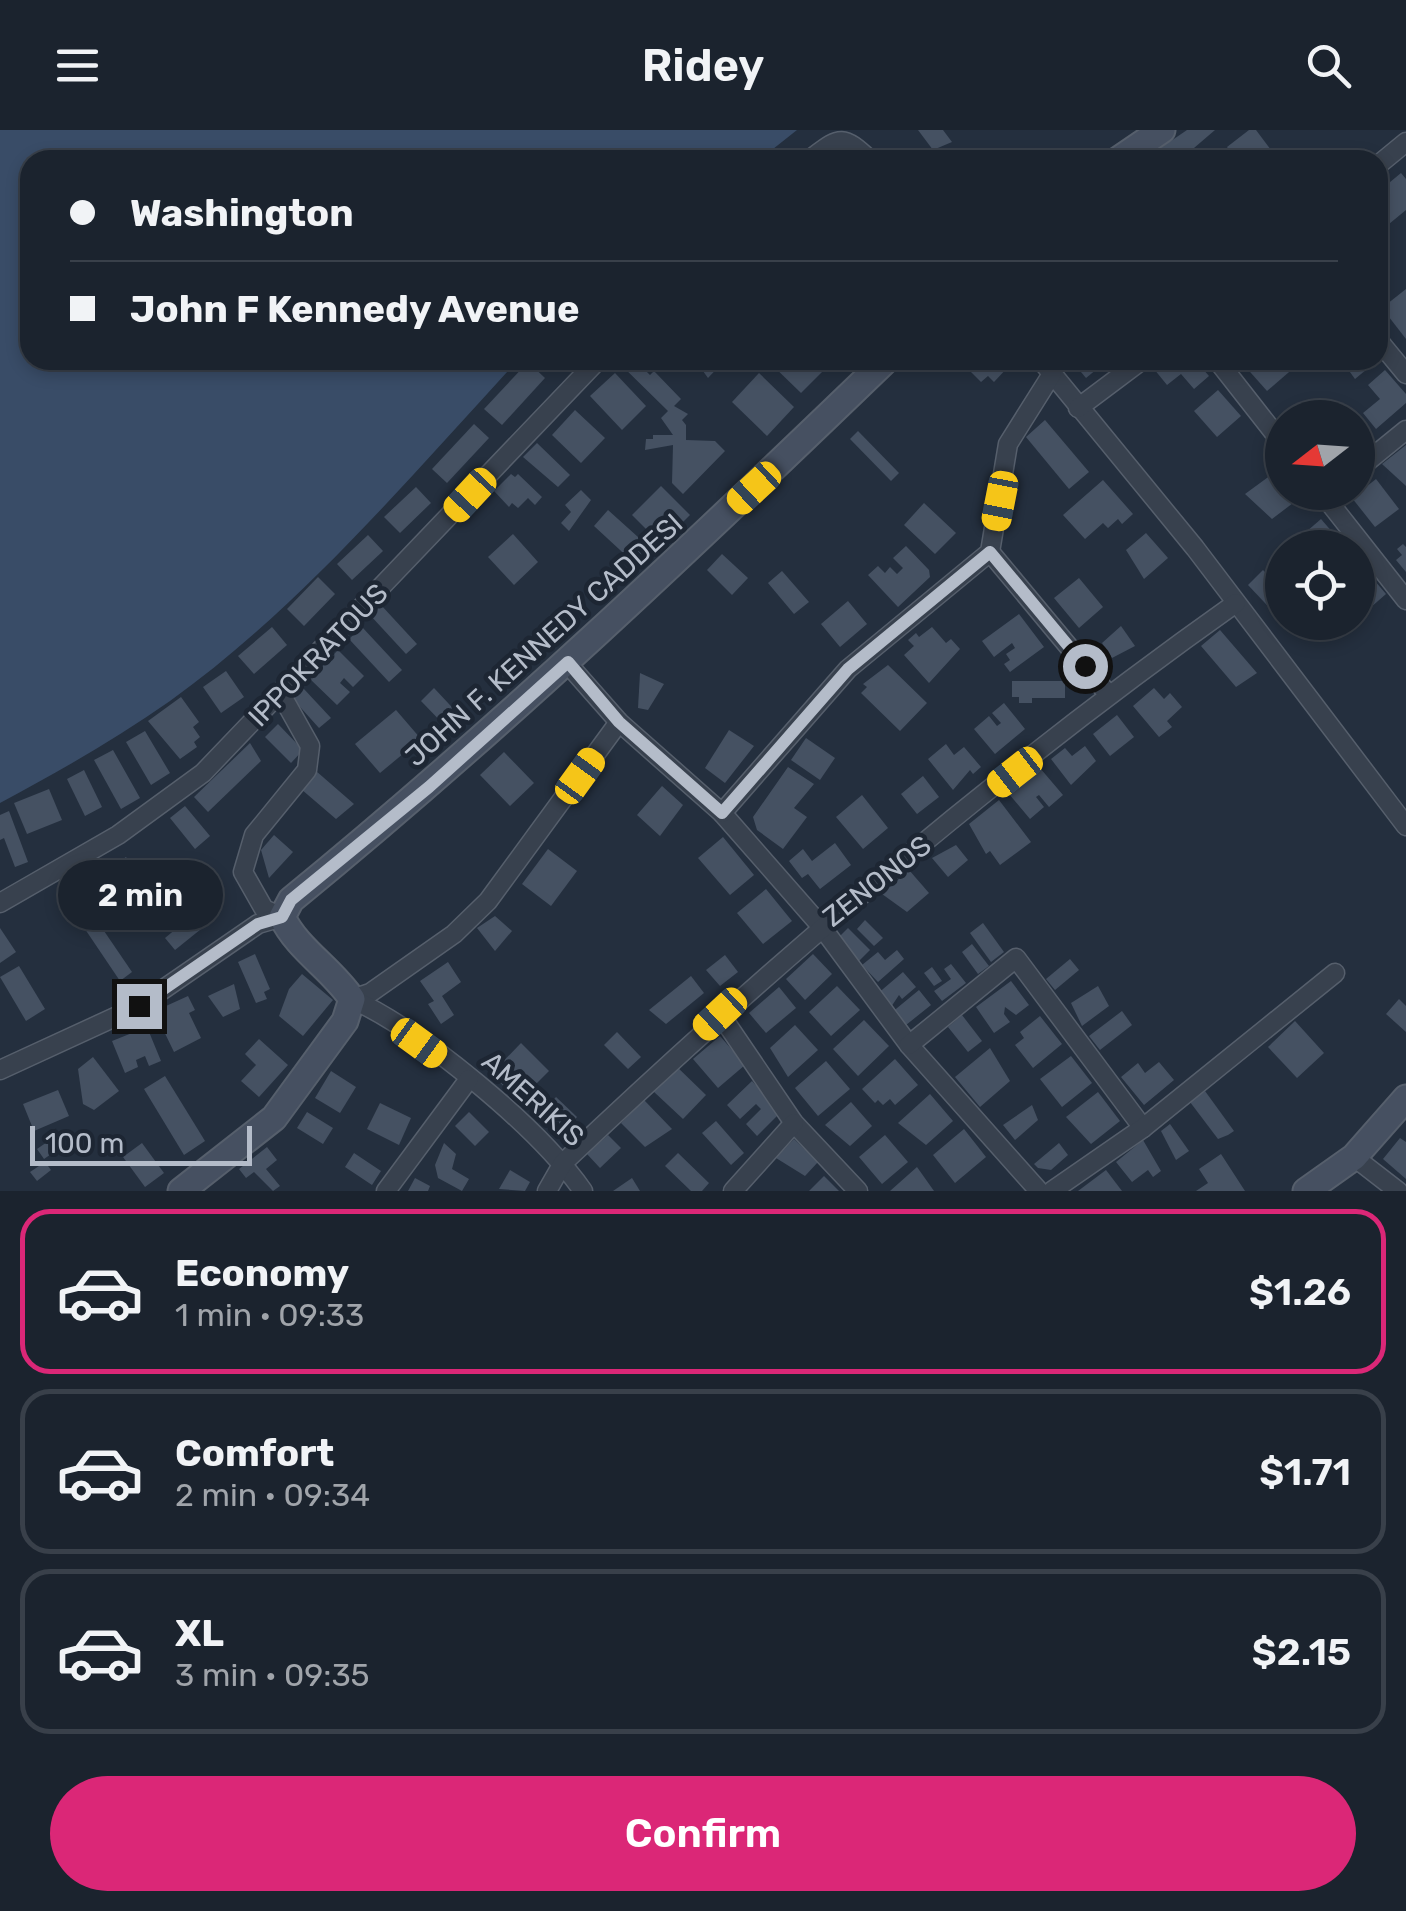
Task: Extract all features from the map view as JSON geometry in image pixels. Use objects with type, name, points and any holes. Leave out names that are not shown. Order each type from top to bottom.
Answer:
[{"type":"street","points":[[1133,150],[1162,130]]},
{"type":"street","points":[[822,150],[836,140],[848,140],[859,150]]},
{"type":"street","points":[[1388,352],[1406,374]]},
{"type":"street","name":"IPPOKRATOUS","points":[[0,903],[118,835],[203,773],[282,696],[589,370]]},
{"type":"street","name":"JOHN F. KENNEDY CADDESI","points":[[282,917],[291,900],[429,787],[568,662],[875,370]]},
{"type":"street","points":[[722,813],[848,669],[990,552],[1008,444],[1045,370]]},
{"type":"street","points":[[1048,370],[1236,603],[1406,826]]},
{"type":"street","points":[[1078,408],[1129,370]]},
{"type":"street","points":[[1225,370],[1265,422]]},
{"type":"street","points":[[1375,455],[1406,430]]},
{"type":"street","points":[[1336,510],[1406,600]]},
{"type":"street","points":[[990,552],[1108,694]]},
{"type":"street","name":"ZENONOS","points":[[546,1191],[564,1164],[720,1014],[821,926],[1108,694],[1236,603]]},
{"type":"street","points":[[568,662],[619,722],[722,813],[821,926],[909,1045],[1039,1191]]},
{"type":"street","name":"AMERIKIS","points":[[282,696],[310,746],[307,770],[254,835],[243,872],[264,909],[282,917],[292,938],[338,979],[352,999],[469,1078],[564,1164],[583,1191]]},
{"type":"street","points":[[181,1191],[274,1118],[345,1020],[352,999],[370,993],[454,934],[488,901],[619,722]]},
{"type":"street","points":[[0,1070],[139,1006],[258,924],[282,917]]},
{"type":"street","points":[[909,1045],[1016,958],[1144,1128]]},
{"type":"street","points":[[1052,1191],[1144,1128],[1336,974]]},
{"type":"street","points":[[720,1014],[794,1123],[858,1191]]},
{"type":"street","points":[[386,1191],[469,1078]]},
{"type":"street","points":[[1306,1191],[1354,1157],[1406,1098]]},
{"type":"street","points":[[734,1191],[794,1123]]},
{"type":"street","points":[[1354,1157],[1398,1191]]},
{"type":"water","points":[[0,130],[797,130],[772,150],[20,150],[20,370],[509,370],[352,540],[264,625],[129,729],[0,803]]},
{"type":"building","points":[[918,130],[943,130],[952,142],[933,150]]},
{"type":"building","points":[[1187,130],[1215,130],[1192,150],[1158,150]]},
{"type":"building","points":[[1249,130],[1256,130],[1271,150],[1229,150],[1227,147]]},
{"type":"building","points":[[1401,173],[1406,179],[1406,210],[1389,224],[1388,223],[1388,184]]},
{"type":"building","points":[[1406,289],[1406,339],[1388,316],[1388,303]]},
{"type":"building","points":[[521,370],[536,370],[545,378],[502,425],[484,409]]},
{"type":"building","points":[[626,370],[645,370],[650,375],[654,371],[681,399],[674,406],[688,414],[682,420],[686,440],[715,441],[725,451],[683,494],[672,483],[673,445],[645,450],[646,439],[653,439],[653,435],[673,435],[661,418],[668,411]]},
{"type":"building","points":[[777,370],[822,370],[801,393]]},
{"type":"building","points":[[969,370],[1005,370],[994,382],[988,376],[981,382]]},
{"type":"building","points":[[1079,370],[1096,370],[1086,378]]},
{"type":"building","points":[[1155,370],[1204,370],[1209,376],[1194,389],[1181,374],[1167,385]]},
{"type":"building","points":[[1248,370],[1291,370],[1267,391]]},
{"type":"building","points":[[1348,370],[1366,370],[1355,379]]},
{"type":"building","points":[[1385,370],[1406,394],[1406,403],[1376,429],[1375,403],[1380,399],[1368,385]]},
{"type":"building","points":[[615,373],[646,406],[622,430],[590,396]]},
{"type":"building","points":[[759,373],[794,407],[767,436],[732,402]]},
{"type":"building","points":[[1218,390],[1241,416],[1217,437],[1194,411]]},
{"type":"building","points":[[575,410],[605,438],[581,463],[552,435]]},
{"type":"building","points":[[1045,420],[1089,472],[1069,489],[1026,437]]},
{"type":"building","points":[[474,424],[489,438],[447,483],[432,469]]},
{"type":"building","points":[[858,431],[899,473],[891,481],[850,439]]},
{"type":"building","points":[[537,443],[570,475],[558,487],[523,457]]},
{"type":"building","points":[[1406,445],[1406,486],[1382,464]]},
{"type":"building","points":[[511,474],[518,474],[542,497],[535,505],[528,498],[518,508],[512,503],[509,507],[494,491]]},
{"type":"building","points":[[1265,479],[1265,510],[1284,510],[1272,519],[1245,494]]},
{"type":"building","points":[[1103,480],[1133,514],[1122,524],[1118,519],[1108,528],[1103,523],[1085,539],[1063,515]]},
{"type":"building","points":[[1375,480],[1399,509],[1375,527],[1362,510],[1375,510]]},
{"type":"building","points":[[661,486],[690,515],[661,544],[632,515]]},
{"type":"building","points":[[416,487],[431,503],[400,533],[384,517]]},
{"type":"building","points":[[581,490],[591,500],[569,531],[561,523],[571,512],[565,505]]},
{"type":"building","points":[[924,503],[956,533],[935,554],[904,525]]},
{"type":"building","points":[[608,510],[648,546],[633,562],[594,526]]},
{"type":"building","points":[[1321,519],[1330,530],[1308,530]]},
{"type":"building","points":[[1146,533],[1168,558],[1144,579],[1126,550]]},
{"type":"building","points":[[513,534],[538,562],[514,585],[488,557]]},
{"type":"building","points":[[368,535],[383,551],[352,580],[337,564]]},
{"type":"building","points":[[1403,544],[1406,572],[1396,560],[1402,555],[1397,549]]},
{"type":"building","points":[[906,546],[929,570],[930,577],[898,607],[868,575],[878,566],[885,573],[890,567],[897,574],[903,568],[893,558]]},
{"type":"building","points":[[722,554],[748,578],[732,595],[707,570]]},
{"type":"building","points":[[1263,570],[1265,603],[1248,585]]},
{"type":"building","points":[[782,571],[809,602],[794,614],[768,583]]},
{"type":"building","points":[[318,577],[335,594],[304,626],[287,609]]},
{"type":"building","points":[[1079,578],[1103,607],[1079,628],[1054,598]]},
{"type":"building","points":[[1375,581],[1386,594],[1375,604]]},
{"type":"building","points":[[848,601],[867,624],[840,647],[821,624]]},
{"type":"building","points":[[381,605],[417,644],[406,654],[370,615]]},
{"type":"building","points":[[1019,614],[1044,647],[1010,672],[1004,664],[1010,660],[1006,654],[1015,648],[1012,643],[994,657],[982,641]]},
{"type":"building","points":[[1121,626],[1135,646],[1112,658],[1102,643]]},
{"type":"building","points":[[272,627],[287,645],[254,674],[238,656]]},
{"type":"building","points":[[362,627],[402,670],[389,682],[349,639]]},
{"type":"building","points":[[932,627],[946,643],[951,639],[960,649],[929,683],[904,655],[914,646],[908,640]]},
{"type":"building","points":[[1220,630],[1257,673],[1236,687],[1201,646]]},
{"type":"building","points":[[338,650],[364,676],[353,687],[344,678],[340,683],[350,692],[337,705],[310,679]]},
{"type":"building","points":[[888,665],[927,703],[900,731],[861,693],[867,687],[863,684]]},
{"type":"building","points":[[226,671],[244,697],[221,713],[203,687]]},
{"type":"building","points":[[640,673],[664,684],[648,710],[638,708]]},
{"type":"building","points":[[1012,681],[1065,681],[1065,698],[1032,698],[1032,703],[1019,703],[1019,697],[1012,697]]},
{"type":"building","points":[[303,688],[331,718],[319,728],[292,698]]},
{"type":"building","points":[[434,688],[463,719],[450,731],[421,701]]},
{"type":"building","points":[[1154,688],[1164,699],[1170,693],[1182,707],[1167,721],[1172,727],[1159,737],[1133,706]]},
{"type":"building","points":[[181,697],[199,722],[193,727],[200,737],[194,742],[197,747],[180,759],[148,721]]},
{"type":"building","points":[[1004,703],[1025,729],[995,754],[974,729],[989,716],[997,726],[1001,723],[992,713]]},
{"type":"building","points":[[396,710],[421,739],[380,773],[355,744]]},
{"type":"building","points":[[1117,715],[1134,737],[1110,756],[1093,734]]},
{"type":"building","points":[[278,724],[303,750],[291,763],[265,737]]},
{"type":"building","points":[[729,730],[754,746],[725,783],[705,768]]},
{"type":"building","points":[[145,731],[170,773],[151,785],[126,742]]},
{"type":"building","points":[[806,738],[835,758],[820,780],[791,760]]},
{"type":"building","points":[[250,743],[261,761],[208,812],[194,797]]},
{"type":"building","points":[[946,744],[954,755],[964,747],[981,767],[973,774],[970,770],[953,790],[928,759]]},
{"type":"building","points":[[1085,746],[1096,761],[1071,785],[1051,759],[1065,748],[1072,756]]},
{"type":"building","points":[[113,750],[140,798],[121,809],[94,760]]},
{"type":"building","points":[[504,752],[534,783],[510,806],[480,775]]},
{"type":"building","points":[[788,767],[814,784],[794,808],[807,817],[783,849],[757,830],[753,817]]},
{"type":"building","points":[[1040,768],[1063,795],[1049,807],[1039,795],[1036,797],[1044,807],[1030,819],[1009,794]]},
{"type":"building","points":[[84,770],[102,807],[85,816],[67,779]]},
{"type":"building","points":[[316,771],[354,804],[336,819],[301,789]]},
{"type":"building","points":[[923,776],[939,797],[917,814],[901,794]]},
{"type":"building","points":[[662,786],[683,805],[660,836],[637,815]]},
{"type":"building","points":[[49,789],[62,820],[27,834],[14,803]]},
{"type":"building","points":[[862,795],[888,828],[863,849],[836,817]]},
{"type":"building","points":[[999,800],[1031,842],[1000,865],[990,851],[986,854],[969,824]]},
{"type":"building","points":[[185,806],[210,836],[195,849],[170,818]]},
{"type":"building","points":[[9,811],[28,862],[15,867],[4,838],[0,840],[0,815]]},
{"type":"building","points":[[274,835],[293,852],[269,878],[261,850]]},
{"type":"building","points":[[723,837],[754,875],[730,895],[698,858]]},
{"type":"building","points":[[835,843],[851,865],[820,889],[808,874],[802,878],[789,861],[803,849],[812,861]]},
{"type":"building","points":[[956,845],[968,860],[948,877],[932,858]]},
{"type":"building","points":[[548,849],[577,871],[551,906],[522,884]]},
{"type":"building","points":[[126,857],[140,877],[125,887],[130,894],[143,885],[155,903],[119,928],[107,911],[121,901],[118,897],[108,904],[91,881]]},
{"type":"building","points":[[909,870],[929,893],[907,912],[882,894]]},
{"type":"building","points":[[70,881],[132,972],[120,981],[58,889]]},
{"type":"building","points":[[766,889],[792,921],[763,944],[737,913]]},
{"type":"building","points":[[206,904],[216,917],[175,950],[165,938]]},
{"type":"building","points":[[495,916],[512,931],[495,951],[477,928]]},
{"type":"building","points":[[865,920],[883,938],[874,946],[857,929]]},
{"type":"building","points":[[983,923],[1004,952],[991,962],[970,933]]},
{"type":"building","points":[[0,928],[16,952],[0,963]]},
{"type":"building","points":[[848,928],[870,950],[859,961],[837,939]]},
{"type":"building","points":[[972,944],[989,966],[978,974],[962,952]]},
{"type":"building","points":[[897,950],[904,959],[878,982],[862,965],[878,952],[885,960]]},
{"type":"building","points":[[255,954],[270,989],[264,992],[267,999],[256,1003],[238,962]]},
{"type":"building","points":[[813,954],[832,974],[805,1000],[786,979]]},
{"type":"building","points":[[725,955],[738,972],[720,986],[706,970]]},
{"type":"building","points":[[1070,959],[1079,970],[1055,990],[1046,979]]},
{"type":"building","points":[[448,962],[461,982],[442,996],[454,1015],[441,1024],[428,1004],[434,1001],[420,981]]},
{"type":"building","points":[[951,964],[966,983],[942,1001],[934,991],[951,979],[944,969]]},
{"type":"building","points":[[19,966],[45,1009],[26,1021],[0,977]]},
{"type":"building","points":[[932,967],[942,981],[934,986],[924,973]]},
{"type":"building","points":[[903,972],[916,987],[902,999],[899,995],[889,1010],[876,995]]},
{"type":"building","points":[[302,974],[333,1000],[303,1036],[279,1016],[289,989]]},
{"type":"building","points":[[691,976],[704,993],[666,1024],[649,1010]]},
{"type":"building","points":[[1011,981],[1029,1005],[1016,1015],[1005,1007],[1004,1014],[1010,1022],[994,1033],[976,1007]]},
{"type":"building","points":[[234,984],[240,1009],[223,1017],[208,996]]},
{"type":"building","points":[[837,986],[860,1010],[831,1036],[809,1012]]},
{"type":"building","points":[[1098,986],[1109,1006],[1082,1026],[1071,1003]]},
{"type":"building","points":[[779,987],[796,1008],[766,1033],[749,1013]]},
{"type":"building","points":[[919,990],[931,1005],[906,1025],[901,1019],[898,1021],[891,1013]]},
{"type":"building","points":[[188,996],[195,1010],[189,1013],[201,1038],[174,1052],[158,1019],[166,1006]]},
{"type":"building","points":[[1399,999],[1406,1006],[1406,1032],[1386,1014]]},
{"type":"building","points":[[1122,1011],[1132,1025],[1100,1050],[1089,1036]]},
{"type":"building","points":[[962,1015],[982,1041],[968,1052],[948,1027]]},
{"type":"building","points":[[1040,1016],[1062,1044],[1033,1068],[1015,1045],[1024,1038],[1020,1032]]},
{"type":"building","points":[[864,1020],[889,1046],[858,1076],[833,1049]]},
{"type":"building","points":[[1295,1021],[1324,1053],[1297,1078],[1268,1047]]},
{"type":"building","points":[[795,1025],[818,1050],[788,1077],[770,1048]]},
{"type":"building","points":[[147,1027],[161,1061],[149,1066],[145,1056],[136,1060],[138,1067],[125,1073],[112,1041]]},
{"type":"building","points":[[617,1032],[641,1057],[628,1069],[604,1045]]},
{"type":"building","points":[[720,1036],[745,1065],[718,1088],[693,1059]]},
{"type":"building","points":[[259,1039],[288,1065],[259,1097],[241,1081],[256,1065],[245,1054]]},
{"type":"building","points":[[521,1043],[549,1071],[519,1101],[491,1074]]},
{"type":"building","points":[[990,1048],[1010,1081],[980,1107],[955,1077]]},
{"type":"building","points":[[1071,1056],[1092,1083],[1062,1107],[1040,1079]]},
{"type":"building","points":[[93,1057],[119,1091],[94,1110],[83,1104],[78,1069]]},
{"type":"building","points":[[895,1059],[918,1085],[895,1105],[890,1099],[883,1105],[878,1100],[875,1103],[862,1089]]},
{"type":"building","points":[[826,1061],[850,1089],[818,1116],[795,1088]]},
{"type":"building","points":[[1159,1062],[1174,1080],[1144,1105],[1121,1077],[1138,1063],[1145,1073]]},
{"type":"building","points":[[674,1064],[706,1095],[683,1119],[653,1091]]},
{"type":"building","points":[[331,1071],[356,1087],[340,1113],[315,1098]]},
{"type":"building","points":[[165,1076],[205,1141],[184,1155],[144,1089]]},
{"type":"building","points":[[752,1081],[781,1112],[757,1136],[746,1124],[761,1109],[756,1104],[740,1119],[727,1105]]},
{"type":"building","points":[[58,1090],[69,1116],[34,1131],[23,1104]]},
{"type":"building","points":[[1205,1091],[1234,1131],[1218,1139],[1190,1102]]},
{"type":"building","points":[[1098,1092],[1120,1121],[1091,1144],[1066,1117]]},
{"type":"building","points":[[930,1094],[953,1121],[926,1145],[898,1123]]},
{"type":"building","points":[[556,1097],[577,1117],[563,1133],[541,1114]]},
{"type":"building","points":[[644,1100],[672,1129],[645,1147],[621,1123]]},
{"type":"building","points":[[851,1102],[872,1126],[850,1146],[825,1125]]},
{"type":"building","points":[[380,1103],[411,1118],[399,1145],[367,1129]]},
{"type":"building","points":[[1032,1105],[1038,1120],[1015,1140],[1003,1125]]},
{"type":"building","points":[[307,1112],[333,1128],[323,1144],[297,1128]]},
{"type":"building","points":[[469,1112],[489,1132],[475,1146],[455,1126]]},
{"type":"building","points":[[716,1121],[744,1153],[731,1165],[702,1133]]},
{"type":"building","points":[[1170,1124],[1189,1151],[1176,1160],[1161,1131]]},
{"type":"building","points":[[964,1129],[986,1157],[955,1183],[933,1155]]},
{"type":"building","points":[[608,1135],[621,1148],[600,1168],[587,1154]]},
{"type":"building","points":[[885,1135],[908,1162],[882,1184],[859,1157]]},
{"type":"building","points":[[1400,1138],[1406,1142],[1406,1179],[1383,1159]]},
{"type":"building","points":[[794,1139],[818,1162],[805,1176],[776,1158]]},
{"type":"building","points":[[50,1140],[57,1150],[44,1159],[37,1149]]},
{"type":"building","points":[[1143,1140],[1161,1171],[1153,1177],[1148,1170],[1132,1182],[1116,1162]]},
{"type":"building","points":[[142,1143],[164,1173],[145,1187],[123,1157]]},
{"type":"building","points":[[444,1143],[456,1154],[452,1169],[469,1179],[462,1191],[438,1178],[435,1165]]},
{"type":"building","points":[[1059,1143],[1068,1155],[1051,1170],[1034,1164]]},
{"type":"building","points":[[267,1147],[277,1160],[266,1169],[280,1186],[273,1191],[254,1172],[246,1178],[239,1169]]},
{"type":"building","points":[[354,1153],[381,1171],[372,1185],[345,1167]]},
{"type":"building","points":[[678,1153],[709,1183],[702,1191],[691,1191],[665,1166]]},
{"type":"building","points":[[1221,1154],[1245,1191],[1196,1191],[1208,1183],[1199,1169]]},
{"type":"building","points":[[45,1162],[51,1170],[37,1181],[30,1172]]},
{"type":"building","points":[[917,1167],[934,1191],[890,1191]]},
{"type":"building","points":[[510,1170],[530,1182],[525,1191],[499,1189]]},
{"type":"building","points":[[1106,1170],[1122,1191],[1078,1191]]},
{"type":"building","points":[[824,1176],[839,1191],[809,1191]]},
{"type":"building","points":[[415,1178],[430,1186],[428,1191],[408,1191]]},
{"type":"building","points":[[632,1178],[640,1191],[613,1191]]},
{"type":"route","points":[[139,1006],[258,924],[282,917],[291,900],[429,787],[568,662],[619,722],[722,813],[848,669],[990,552],[1085,666]]}]
